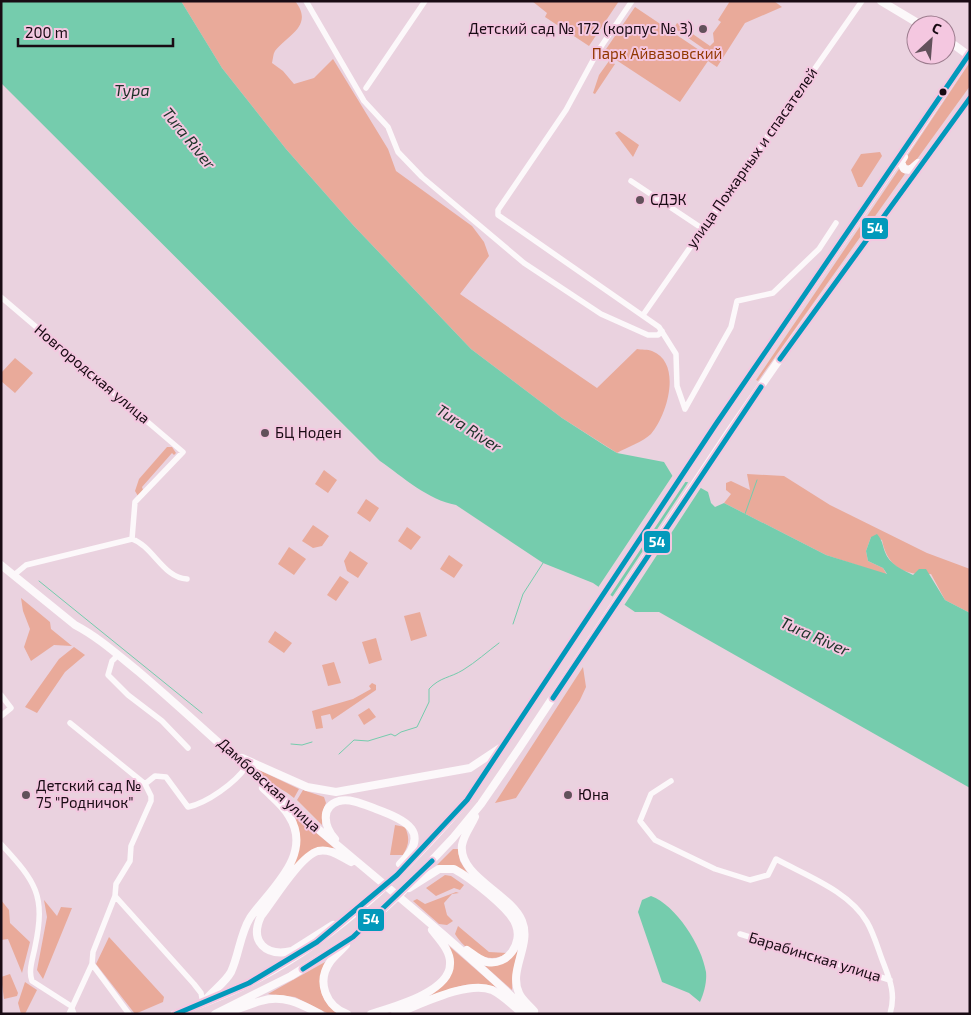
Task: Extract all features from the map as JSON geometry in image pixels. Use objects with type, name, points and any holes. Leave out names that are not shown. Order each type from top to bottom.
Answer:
[{"type":"main road","points":[[881,1],[906,16]]},
{"type":"main road","points":[[400,868],[438,833],[467,800],[506,744],[567,648],[716,424],[969,54],[956,46]]},
{"type":"main road","points":[[347,1014],[331,1004],[326,995],[323,978],[330,963],[353,937],[416,881],[481,804],[729,432],[849,260],[940,141],[970,98]]},
{"type":"main road","points":[[918,131],[914,143],[901,162],[901,166],[906,170],[914,168],[929,150],[940,141]]},
{"type":"main road","name":"Дамбовская улица","points":[[1,566],[75,625],[88,632],[118,655],[230,750],[254,774],[452,942],[530,1014]]},
{"type":"main road","points":[[230,750],[262,768],[324,791],[346,791],[470,768],[506,744]]},
{"type":"main road","points":[[203,1003],[229,976],[248,923],[286,871],[297,845],[295,828],[288,814],[258,782],[254,774]]},
{"type":"main road","points":[[175,1014],[228,993],[284,964],[361,908],[389,882],[413,847],[414,838],[409,824],[402,818],[347,800],[331,805],[328,810],[326,825],[350,856]]},
{"type":"main road","points":[[481,804],[463,841],[462,856],[466,863],[517,911],[522,920],[525,936],[517,969],[518,988],[535,1014]]},
{"type":"main road","points":[[347,919],[330,926],[292,951],[285,953],[269,951],[261,944],[256,935],[261,916],[300,865],[313,854],[327,851],[363,867]]},
{"type":"main road","points":[[416,881],[439,869],[454,869],[507,911],[517,925],[517,943],[513,951],[502,960],[484,961],[452,942]]},
{"type":"main road","points":[[371,1014],[426,994],[445,979],[450,964],[449,957],[425,920]]},
{"type":"main road","points":[[215,1014],[291,976],[353,937]]},
{"type":"main road","points":[[395,1014],[456,991],[481,988],[500,995],[523,1014]]},
{"type":"main road","points":[[215,1014],[230,1013],[260,1001],[277,998],[299,1003],[320,1014]]},
{"type":"street","points":[[306,1],[364,101],[388,127],[398,152],[422,177],[524,263],[595,311],[617,323],[648,334],[658,335],[662,331]]},
{"type":"street","points":[[366,88],[425,1]]},
{"type":"street","points":[[632,1],[598,51],[566,110],[498,210],[498,215],[643,315],[662,331],[676,354],[677,386],[685,409],[731,326],[736,301],[773,293],[819,249],[836,223]]},
{"type":"street","name":"улица Пожарных и спасателей","points":[[643,315],[862,1]]},
{"type":"street","points":[[631,181],[703,229]]},
{"type":"street","name":"Новгородская улица","points":[[1,298],[183,452],[135,502],[132,539]]},
{"type":"street","points":[[14,575],[26,565],[132,539],[144,546],[172,573],[187,579]]},
{"type":"street","points":[[118,655],[112,661],[108,675],[150,711],[188,748]]},
{"type":"street","points":[[1,695],[11,708],[1,716]]},
{"type":"street","points":[[69,1014],[71,1006],[92,964],[94,952],[115,896],[116,884],[130,861],[131,846],[151,801],[151,796],[145,784],[70,723]]},
{"type":"street","points":[[145,784],[155,776],[166,777],[188,807],[201,802],[213,794],[246,767]]},
{"type":"street","points":[[670,782],[651,794],[640,821],[654,840],[715,869],[750,880],[768,875],[776,859],[835,891],[858,909],[869,926],[890,980],[894,998],[890,1014]]},
{"type":"street","points":[[1,844],[32,880],[40,904],[38,936],[30,973],[32,981],[71,1006],[74,1014]]},
{"type":"street","points":[[115,896],[194,984],[200,993],[203,1003]]},
{"type":"street","name":"Барабинская улица","points":[[740,934],[890,980]]},
{"type":"street","points":[[92,964],[128,1014]]},
{"type":"green space","points":[[181,1],[295,1],[302,17],[300,24],[297,30],[275,51],[272,63],[283,71],[294,84],[314,78],[333,59],[388,149],[396,171],[472,226],[484,242],[489,256],[460,294],[597,388],[637,349],[650,350],[662,357],[670,378],[669,390],[667,403],[657,426],[651,434],[617,453],[562,418],[471,349],[353,225],[286,149],[222,68]]},
{"type":"green space","points":[[532,1],[619,1],[589,46],[545,17],[547,13]]},
{"type":"green space","name":"Парк Айвазовский","points":[[730,1],[774,1],[782,7],[745,23],[717,67],[708,61],[680,102],[604,52],[635,7],[705,54],[707,51],[674,28],[677,23],[710,46],[714,42],[713,33],[721,22],[718,20]]},
{"type":"green space","points":[[609,61],[615,64],[595,94],[593,93],[599,75]]},
{"type":"green space","points":[[970,62],[970,86],[912,166],[906,165],[904,161]]},
{"type":"green space","points":[[619,131],[639,145],[633,157],[615,133]]},
{"type":"green space","points":[[880,152],[882,156],[862,187],[858,187],[851,170],[861,154]]},
{"type":"green space","points":[[899,169],[905,174],[758,381],[756,380]]},
{"type":"green space","points":[[15,358],[33,373],[15,393],[1,381],[1,373]]},
{"type":"green space","points":[[167,447],[172,447],[176,453],[174,455],[172,453],[142,487],[143,490],[138,496],[135,491],[139,479]]},
{"type":"green space","points":[[324,470],[337,480],[328,493],[315,484]]},
{"type":"green space","points":[[747,474],[784,476],[830,505],[927,553],[970,569],[970,613],[945,600],[931,574],[913,573],[899,568],[888,557],[882,540],[871,537],[866,551],[868,561],[883,568],[887,575],[826,555],[724,503],[731,494],[726,490],[726,483],[731,481],[750,490]]},
{"type":"green space","points":[[366,499],[379,508],[370,522],[357,513]]},
{"type":"green space","points":[[313,525],[329,536],[322,546],[313,548],[302,541]]},
{"type":"green space","points":[[407,527],[421,537],[411,550],[398,541]]},
{"type":"green space","points":[[289,547],[306,559],[294,575],[278,564]]},
{"type":"green space","points":[[350,551],[368,563],[358,578],[347,571],[344,561]]},
{"type":"green space","points":[[449,555],[463,565],[454,578],[440,569]]},
{"type":"green space","points":[[340,576],[349,582],[336,601],[327,595]]},
{"type":"green space","points":[[21,598],[50,622],[51,629],[72,646],[54,645],[31,661],[24,647],[30,629],[23,611]]},
{"type":"green space","points":[[420,612],[427,636],[411,641],[404,616]]},
{"type":"green space","points":[[275,631],[292,643],[284,653],[268,642]]},
{"type":"green space","points":[[376,638],[382,660],[369,664],[362,642]]},
{"type":"green space","points":[[74,647],[85,655],[65,672],[37,713],[25,707],[59,659]]},
{"type":"green space","points":[[334,662],[341,683],[328,686],[322,665]]},
{"type":"green space","points":[[583,667],[586,687],[580,700],[516,798],[495,803]]},
{"type":"green space","points":[[372,683],[376,685],[376,690],[332,720],[330,714],[321,716],[323,728],[316,729],[312,711],[353,699],[371,689],[369,686]]},
{"type":"green space","points":[[369,708],[376,717],[364,725],[358,715]]},
{"type":"green space","points":[[257,769],[299,789],[294,798],[269,782]]},
{"type":"green space","points":[[303,790],[324,797],[326,803],[322,813],[322,825],[297,800]]},
{"type":"green space","points":[[294,814],[334,848],[324,848],[288,874],[296,859],[299,845]]},
{"type":"green space","points":[[395,825],[405,827],[408,835],[408,845],[403,855],[390,855]]},
{"type":"green space","points":[[453,849],[458,849],[460,861],[468,874],[450,865],[437,865]]},
{"type":"green space","points":[[445,875],[451,876],[464,885],[460,890],[454,888],[436,896],[426,888]]},
{"type":"green space","points":[[456,892],[459,893],[452,894],[444,903],[447,915],[453,921],[447,925],[439,924],[413,901],[417,899],[425,904]]},
{"type":"green space","points":[[1,900],[9,910],[10,923],[30,942],[22,973],[8,939],[1,940]]},
{"type":"green space","points":[[44,900],[57,916],[61,907],[72,908],[43,979],[37,970],[47,917]]},
{"type":"green space","points":[[458,926],[489,952],[507,953],[493,958],[478,955],[459,940],[455,934]]},
{"type":"green space","points":[[109,937],[164,997],[163,1002],[135,1014],[96,964]]},
{"type":"green space","points":[[449,946],[496,987],[471,984],[430,996],[442,986],[450,974],[453,961]]},
{"type":"green space","points":[[518,949],[513,972],[512,990],[485,966],[507,962]]},
{"type":"green space","points":[[325,962],[322,969],[321,990],[327,1003],[338,1014],[329,1014],[295,997],[268,994]]},
{"type":"green space","points":[[10,974],[18,993],[17,996],[4,999],[1,977]]},
{"type":"green space","points":[[25,982],[37,990],[25,1014],[21,1014],[18,1003]]},
{"type":"water","name":"Тура","points":[[1,1],[181,1],[222,68],[286,149],[353,225],[471,349],[562,418],[617,453],[664,462],[675,480],[692,483],[708,492],[711,503],[715,507],[724,503],[826,555],[887,574],[883,568],[868,561],[866,551],[871,537],[877,534],[887,556],[897,566],[913,575],[919,569],[926,569],[945,600],[970,613],[970,788],[659,612],[635,612],[593,583],[543,563],[456,505],[426,493],[380,461],[1,83]]},
{"type":"water","points":[[651,896],[670,908],[678,917],[699,950],[706,972],[705,987],[700,1002],[689,993],[662,982],[638,912],[642,900]]},
{"type":"pier","points":[[673,475],[686,481],[609,597],[597,589]]},
{"type":"pier","points":[[689,481],[702,486],[623,607],[611,599]]},
{"type":"waterway","points":[[745,514],[757,480]]},
{"type":"waterway","points":[[513,624],[523,594],[543,563]]},
{"type":"waterway","points":[[39,581],[202,713]]},
{"type":"waterway","points":[[339,754],[354,740],[368,741],[391,734],[395,736],[417,727],[429,702],[429,689],[437,682],[468,667],[499,643]]},
{"type":"waterway","points":[[291,744],[302,745],[312,742]]},
{"type":"transit line","name":"54","points":[[176,1014],[249,983],[317,942],[397,875],[467,800],[716,424],[970,53]]},
{"type":"transit line","name":"54","points":[[780,359],[970,98]]},
{"type":"transit line","name":"54","points":[[553,698],[761,387]]},
{"type":"transit line","name":"54","points":[[303,969],[353,937],[432,861]]},
{"type":"place","name":"Детский сад № 172 (корпус № 3)","points":[[703,29]]},
{"type":"place","name":"СДЭК","points":[[640,200]]},
{"type":"place","name":"БЦ Ноден","points":[[265,433]]},
{"type":"place","name":"Детский сад № 75 \"Родничок\"","points":[[26,795]]},
{"type":"place","name":"Юна","points":[[568,795]]},
{"type":"water label","name":"Tura River","points":[[189,138]]},
{"type":"water label","name":"Tura River","points":[[469,428]]},
{"type":"water label","name":"Tura River","points":[[815,636]]}]
